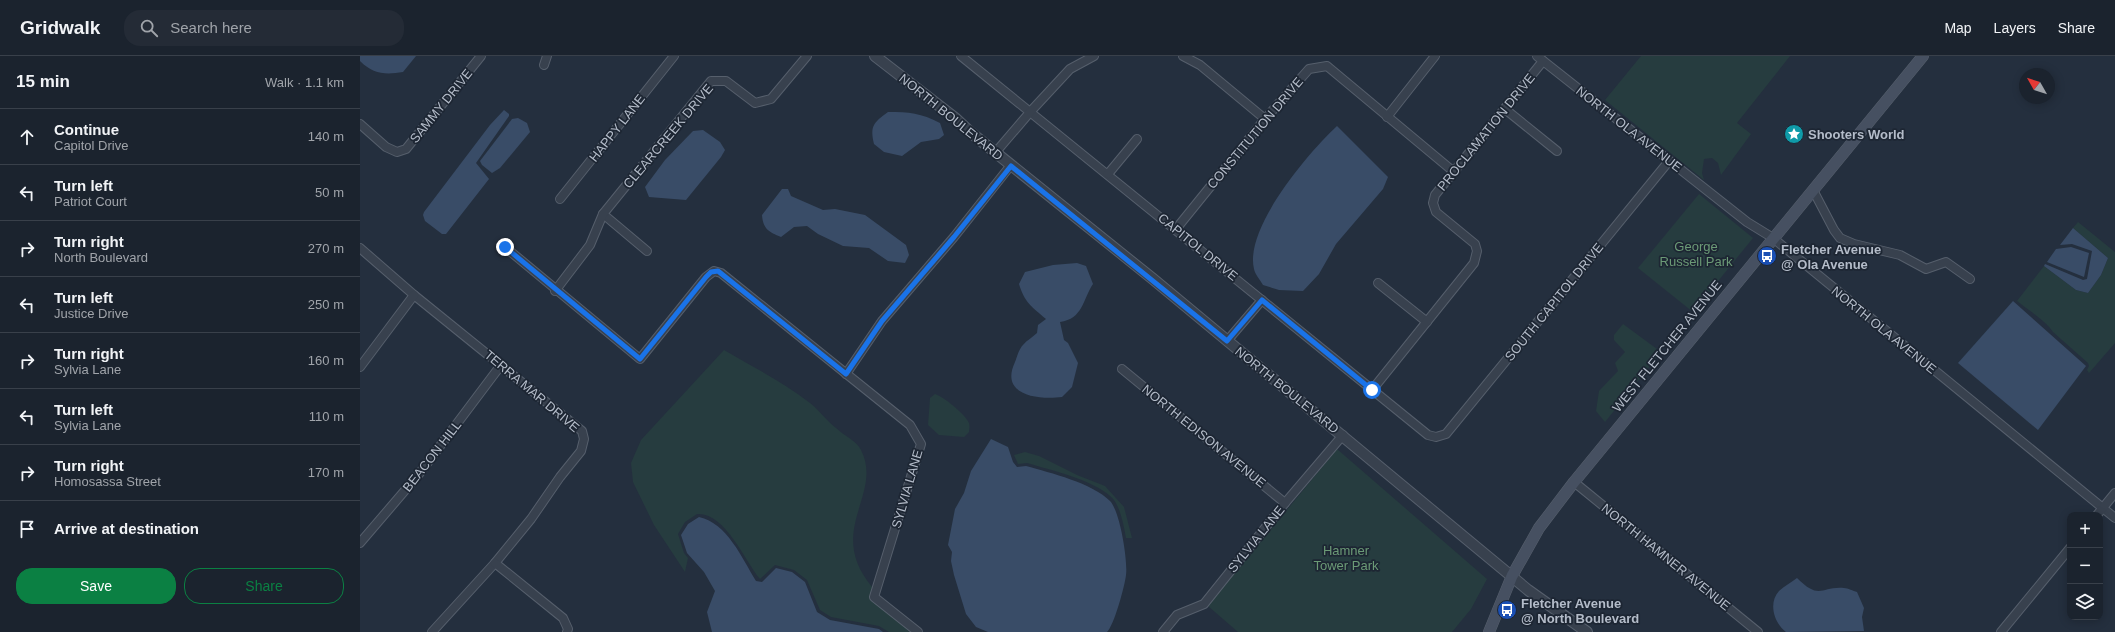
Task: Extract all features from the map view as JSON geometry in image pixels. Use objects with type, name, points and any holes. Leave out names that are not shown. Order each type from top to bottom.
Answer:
[{"type":"main road","name":"WEST FLETCHER AVENUE","points":[[1489,632],[1512,576],[1539,528],[1574,482],[1923,56]]},
{"type":"street","name":"SAMMY DRIVE","points":[[360,124],[386,147],[396,152],[406,149],[481,56]]},
{"type":"street","points":[[544,65],[547,56]]},
{"type":"street","name":"HAPPY LANE","points":[[560,199],[674,56]]},
{"type":"street","name":"CLEARCREEK DRIVE","points":[[555,291],[590,245],[603,214],[711,81],[726,81],[755,103],[771,99],[807,56]]},
{"type":"street","name":"NORTH BOULEVARD","points":[[875,56],[956,118],[995,153],[1343,435],[1512,576],[1558,613],[1587,632]]},
{"type":"street","name":"CAPITOL DRIVE","points":[[961,56],[1031,111],[1428,435],[1436,437]]},
{"type":"street","points":[[969,63],[975,56]]},
{"type":"street","points":[[995,153],[1070,69],[1094,56]]},
{"type":"street","points":[[1184,56],[1200,65],[1265,119]]},
{"type":"street","points":[[1387,117],[1435,56]]},
{"type":"street","name":"PROCLAMATION DRIVE","points":[[1372,390],[1474,263],[1477,251],[1474,244],[1436,212],[1433,203],[1435,195],[1505,109],[1540,59]]},
{"type":"street","name":"NORTH OLA AVENUE","points":[[1540,59],[1747,222],[1773,238],[2115,518]]},
{"type":"street","name":"CONSTITUTION DRIVE","points":[[1176,229],[1265,119],[1309,69],[1327,66],[1454,172]]},
{"type":"street","points":[[1505,109],[1557,151]]},
{"type":"street","points":[[1108,174],[1137,139]]},
{"type":"street","name":"SOUTH CAPITOL DRIVE","points":[[1436,437],[1446,434],[1669,161]]},
{"type":"street","points":[[846,374],[882,321],[954,237],[1011,166]]},
{"type":"street","points":[[1813,190],[1834,230],[1840,238],[1854,244],[1900,255],[1926,269],[1946,262],[1970,280]]},
{"type":"street","points":[[603,214],[647,250]]},
{"type":"street","points":[[505,247],[555,291]]},
{"type":"street","name":"TERRA MAR DRIVE","points":[[360,248],[414,295],[582,431],[584,439],[581,451],[495,563],[432,632]]},
{"type":"street","name":"SYLVIA LANE","points":[[555,291],[640,359],[706,277],[711,272],[718,271],[910,425],[920,444],[874,597],[918,632]]},
{"type":"street","points":[[1378,283],[1427,322]]},
{"type":"street","points":[[360,367],[414,295]]},
{"type":"street","points":[[1227,341],[1262,300]]},
{"type":"street","name":"BEACON HILL","points":[[360,543],[419,474],[501,365]]},
{"type":"street","name":"NORTH EDISON AVENUE","points":[[1122,369],[1285,503]]},
{"type":"street","name":"SYLVIA LANE","points":[[1163,632],[1176,615],[1204,604],[1285,503],[1343,435]]},
{"type":"street","name":"NORTH HAMNER AVENUE","points":[[1574,482],[1758,632]]},
{"type":"street","points":[[2100,512],[2115,493]]},
{"type":"street","points":[[2001,632],[2067,552]]},
{"type":"street","points":[[495,563],[563,618],[568,630]]},
{"type":"green space","points":[[1641,56],[1790,56],[1737,123],[1751,134],[1721,175],[1718,163],[1712,158],[1704,159],[1702,173],[1704,180],[1605,100]]},
{"type":"green space","name":"George Russell Park","points":[[1699,194],[1753,238],[1693,312],[1638,268]]},
{"type":"green space","points":[[2078,222],[2115,252],[2115,343],[2089,373],[2087,370],[2089,366],[2088,363],[2053,332],[2042,320],[2017,301],[2044,266],[2076,290],[2088,293],[2101,275],[2108,258],[2073,228]]},
{"type":"green space","points":[[1623,324],[1661,352],[1605,422],[1596,411],[1599,391],[1618,371],[1615,363],[1625,352],[1614,340],[1614,335]]},
{"type":"green space","points":[[724,350],[779,381],[800,395],[832,425],[853,441],[861,450],[866,467],[866,483],[857,514],[854,531],[854,549],[859,568],[873,588],[871,596],[910,632],[889,632],[879,626],[831,617],[820,610],[807,580],[794,570],[775,565],[760,579],[725,529],[717,521],[707,515],[697,514],[685,522],[678,534],[684,553],[688,558],[685,572],[654,525],[633,482],[631,463],[641,440]]},
{"type":"green space","points":[[935,394],[954,406],[967,419],[969,424],[969,432],[964,437],[939,435],[928,425],[930,398]]},
{"type":"green space","name":"Hamner Tower Park","points":[[1337,449],[1487,579],[1471,609],[1452,632],[1238,632],[1208,606]]},
{"type":"green space","points":[[1025,452],[1039,456],[1077,475],[1105,486],[1124,507],[1132,538],[1126,538],[1119,509],[1114,500],[1107,493],[1074,477],[1027,463],[1018,464],[1014,455]]},
{"type":"water","points":[[360,56],[416,56],[403,72],[385,73],[370,69],[360,61]]},
{"type":"water","points":[[504,110],[509,114],[509,116],[476,163],[489,179],[446,234],[442,234],[425,221],[423,215],[424,212],[490,125]]},
{"type":"water","points":[[888,112],[902,112],[927,117],[940,123],[944,135],[939,139],[921,142],[902,156],[884,152],[874,144],[872,133],[876,122]]},
{"type":"water","points":[[518,118],[527,123],[530,132],[500,168],[492,173],[482,165],[480,161],[512,119]]},
{"type":"water","points":[[1337,126],[1388,177],[1383,189],[1336,244],[1319,274],[1303,291],[1279,290],[1263,285],[1254,269],[1254,252],[1259,233],[1268,213],[1296,172]]},
{"type":"water","points":[[703,130],[720,142],[725,150],[721,157],[686,200],[649,197],[645,187],[665,160],[693,131]]},
{"type":"water","points":[[782,189],[788,189],[791,196],[823,210],[835,209],[865,215],[906,245],[909,255],[905,263],[888,261],[869,248],[843,246],[818,234],[807,226],[794,227],[781,237],[773,233],[765,227],[762,215]]},
{"type":"water","points":[[2073,228],[2108,258],[2101,275],[2088,293],[2076,290],[2044,266],[2045,264],[2083,280],[2087,279],[2092,251],[2072,244],[2060,245]]},
{"type":"water","points":[[2071,247],[2089,253],[2084,277],[2047,262],[2056,249]]},
{"type":"water","points":[[1077,263],[1086,266],[1093,284],[1078,313],[1068,320],[1060,322],[1064,340],[1068,343],[1078,363],[1072,387],[1062,397],[1043,398],[1024,393],[1017,389],[1012,382],[1011,373],[1019,351],[1026,342],[1037,333],[1038,325],[1046,319],[1026,300],[1019,284],[1025,272],[1053,265]]},
{"type":"water","points":[[2013,301],[2086,366],[2038,430],[1958,363]]},
{"type":"water","points":[[991,439],[1008,447],[1013,462],[1017,467],[1026,466],[1059,475],[1082,484],[1102,495],[1114,506],[1120,525],[1126,559],[1126,575],[1116,614],[1107,632],[988,632],[976,627],[966,614],[954,575],[951,561],[952,552],[948,545],[955,509],[964,493],[971,471]]},
{"type":"water","points":[[699,517],[718,526],[726,534],[739,552],[756,581],[762,582],[776,568],[792,572],[805,582],[817,612],[830,620],[879,629],[883,632],[712,632],[707,612],[715,591],[704,572],[687,553],[681,535],[688,524]]},
{"type":"water","points":[[1797,578],[1805,585],[1816,591],[1847,588],[1857,592],[1864,608],[1862,617],[1864,631],[1786,632],[1778,623],[1774,613],[1774,601],[1779,591],[1783,587]]},
{"type":"place","name":"Shooters World","points":[[1794,134]]},
{"type":"place","name":"Fletcher Avenue @ Ola Avenue","points":[[1767,256]]},
{"type":"place","name":"Fletcher Avenue @ North Boulevard","points":[[1507,610]]},
{"type":"route","points":[[505,247],[555,291],[640,359],[706,277],[711,272],[718,271],[846,374],[882,321],[954,237],[1011,166],[1153,279],[1227,341],[1262,300],[1372,390]]}]
